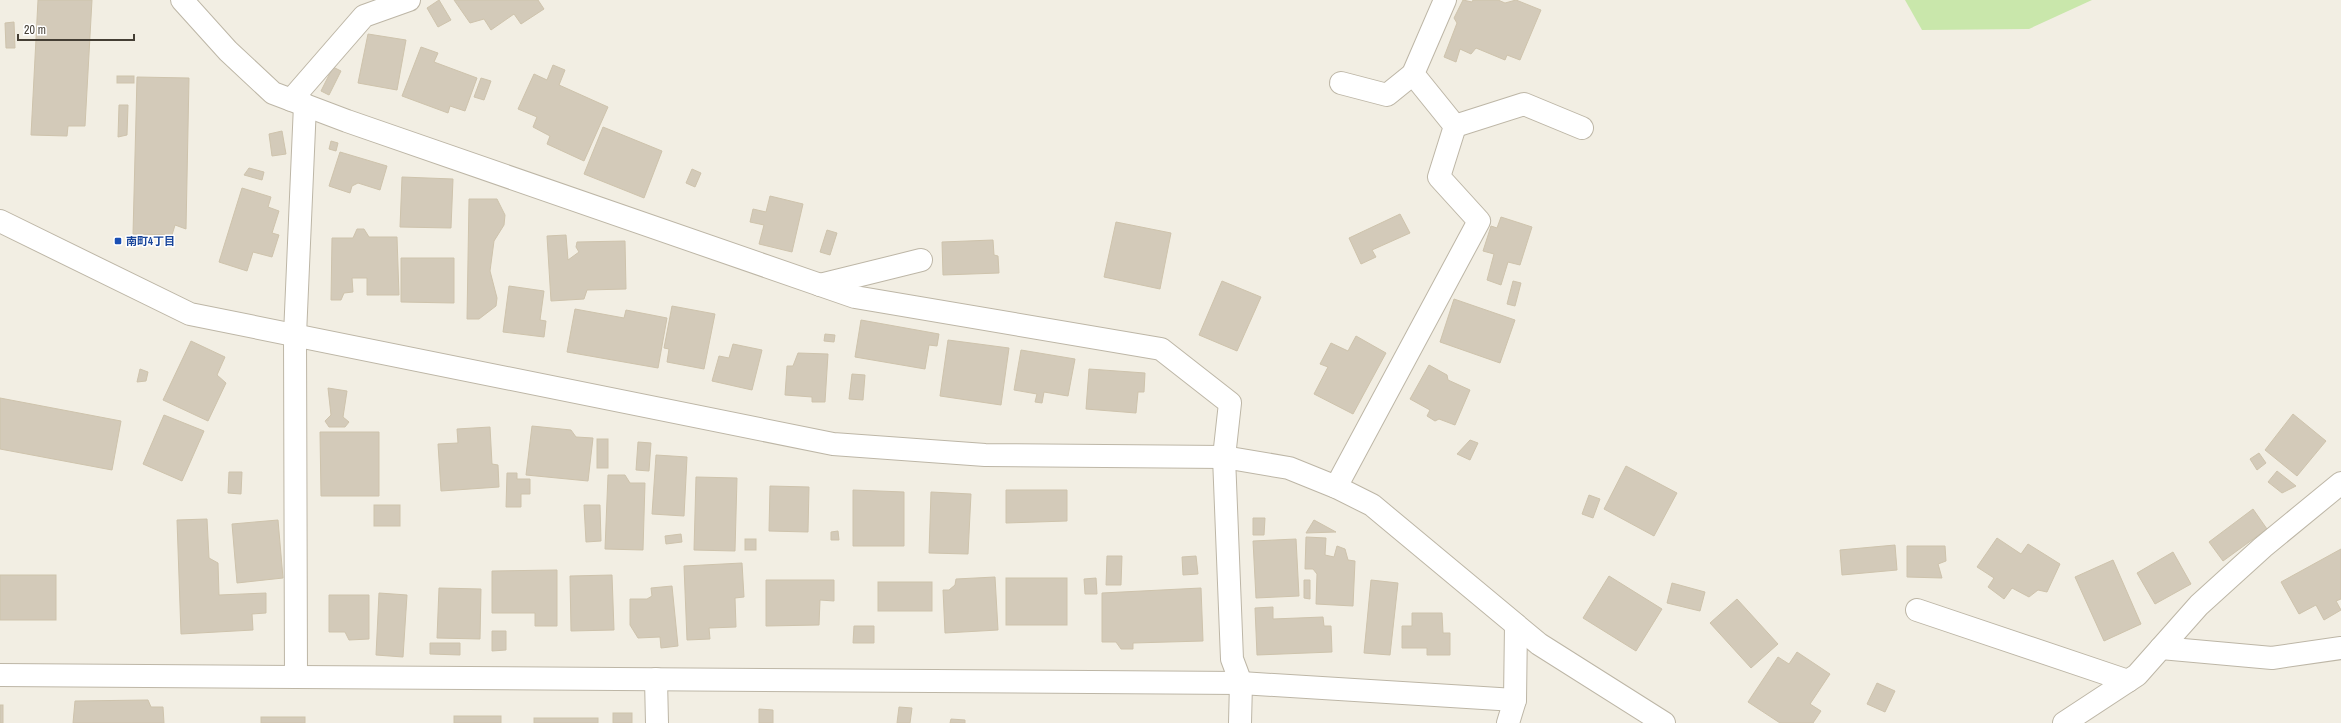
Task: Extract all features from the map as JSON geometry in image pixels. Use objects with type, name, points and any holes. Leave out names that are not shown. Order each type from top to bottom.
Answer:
[{"type":"street","points":[[182,0],[233,56],[273,93],[298,103],[855,297],[1161,349],[1230,403],[1224,457],[1232,659],[1241,683],[1240,723]]},
{"type":"street","points":[[296,677],[295,335],[298,103],[364,16],[409,0]]},
{"type":"street","points":[[1341,83],[1387,95],[1413,74],[1445,0]]},
{"type":"street","points":[[1413,74],[1456,126]]},
{"type":"street","points":[[1456,126],[1524,104],[1582,128]]},
{"type":"street","points":[[1336,487],[1479,221],[1439,177],[1456,126]]},
{"type":"street","points":[[0,221],[190,314],[832,444],[985,456],[1224,457],[1289,468],[1336,487],[1372,505],[1539,644],[1664,723]]},
{"type":"street","points":[[820,285],[921,260]]},
{"type":"street","points":[[2064,723],[2137,675],[2199,605],[2263,547],[2341,483]]},
{"type":"street","points":[[1917,610],[2128,681]]},
{"type":"street","points":[[1508,723],[1515,700],[1516,625]]},
{"type":"street","points":[[2161,648],[2272,658],[2341,648]]},
{"type":"street","points":[[0,675],[1241,683],[1515,700]]},
{"type":"street","points":[[656,679],[657,723]]},
{"type":"green space","points":[[1905,0],[2092,0],[2029,29],[1922,30]]},
{"type":"building","points":[[38,0],[92,0],[85,126],[68,126],[67,136],[31,135]]},
{"type":"building","points":[[439,0],[451,20],[438,27],[427,8]]},
{"type":"building","points":[[454,0],[538,0],[544,9],[521,24],[514,14],[491,30],[484,19],[470,23]]},
{"type":"building","points":[[1463,0],[1472,2],[1473,0],[1498,0],[1505,3],[1516,0],[1541,10],[1520,60],[1507,55],[1505,60],[1476,48],[1471,54],[1460,49],[1456,62],[1444,57],[1457,23],[1454,18]]},
{"type":"building","points":[[14,22],[15,48],[6,48],[5,23]]},
{"type":"building","points":[[368,34],[406,40],[397,90],[358,83]]},
{"type":"building","points":[[421,47],[438,53],[434,62],[477,78],[465,111],[450,106],[448,113],[402,96]]},
{"type":"building","points":[[553,65],[565,70],[559,85],[608,107],[584,161],[547,144],[550,136],[533,127],[537,117],[518,109],[534,74],[547,80]]},
{"type":"building","points":[[333,67],[341,71],[329,95],[321,91]]},
{"type":"building","points":[[117,76],[134,76],[134,83],[117,83]]},
{"type":"building","points":[[137,77],[189,78],[186,229],[175,225],[172,235],[133,234]]},
{"type":"building","points":[[481,78],[491,81],[484,100],[474,97]]},
{"type":"building","points":[[119,105],[128,105],[127,135],[118,137]]},
{"type":"building","points":[[603,127],[662,151],[644,198],[584,174]]},
{"type":"building","points":[[282,131],[286,154],[272,156],[269,134]]},
{"type":"building","points":[[331,141],[338,143],[336,151],[329,149]]},
{"type":"building","points":[[340,152],[387,166],[380,190],[358,183],[352,186],[350,193],[329,186]]},
{"type":"building","points":[[249,168],[264,172],[262,180],[244,175]]},
{"type":"building","points":[[692,169],[701,173],[695,187],[686,183]]},
{"type":"building","points":[[402,177],[453,179],[451,228],[400,227]]},
{"type":"building","points":[[242,188],[271,197],[268,207],[279,211],[272,233],[279,235],[272,257],[253,252],[247,271],[219,262]]},
{"type":"building","points":[[770,196],[803,204],[792,252],[759,244],[764,225],[750,222],[753,209],[766,212]]},
{"type":"building","points":[[469,199],[497,199],[505,215],[504,225],[494,241],[490,271],[497,298],[496,306],[479,319],[467,319]]},
{"type":"building","points":[[1400,214],[1410,233],[1372,250],[1376,257],[1361,264],[1349,238]]},
{"type":"building","points":[[1501,217],[1532,227],[1520,265],[1508,262],[1501,285],[1487,280],[1494,254],[1483,251],[1491,226],[1497,228]]},
{"type":"building","points":[[1116,222],[1171,233],[1160,289],[1104,277]]},
{"type":"building","points":[[357,229],[364,229],[369,237],[397,237],[399,295],[367,295],[367,278],[352,278],[353,292],[344,293],[341,300],[331,300],[332,238],[353,238]]},
{"type":"building","points":[[827,230],[837,233],[830,255],[820,252]]},
{"type":"building","points":[[566,235],[568,260],[579,252],[576,247],[577,242],[625,241],[626,289],[587,290],[584,299],[551,301],[547,236]]},
{"type":"building","points":[[993,240],[994,255],[998,256],[999,273],[943,275],[942,242]]},
{"type":"building","points":[[401,258],[454,258],[454,303],[401,302]]},
{"type":"building","points":[[1222,281],[1261,297],[1237,351],[1199,335]]},
{"type":"building","points":[[1513,281],[1521,283],[1515,306],[1507,304]]},
{"type":"building","points":[[509,286],[544,291],[540,320],[546,321],[544,337],[503,332]]},
{"type":"building","points":[[1454,299],[1515,320],[1500,363],[1440,342]]},
{"type":"building","points":[[672,306],[715,314],[704,369],[667,362],[669,349],[664,348]]},
{"type":"building","points":[[575,309],[624,318],[626,310],[667,318],[658,368],[567,352]]},
{"type":"building","points":[[861,320],[939,334],[937,346],[929,345],[925,369],[855,357]]},
{"type":"building","points":[[825,334],[835,335],[834,342],[824,341]]},
{"type":"building","points":[[1356,336],[1386,353],[1353,414],[1314,394],[1328,367],[1320,364],[1331,343],[1348,351]]},
{"type":"building","points":[[948,340],[1009,348],[1001,405],[940,396]]},
{"type":"building","points":[[191,341],[225,357],[217,375],[226,383],[208,421],[163,400]]},
{"type":"building","points":[[733,344],[762,350],[752,390],[712,381],[719,356],[729,358]]},
{"type":"building","points":[[1021,350],[1075,359],[1068,396],[1044,392],[1042,403],[1035,402],[1037,394],[1014,390]]},
{"type":"building","points":[[798,353],[828,354],[825,402],[812,402],[812,397],[785,395],[787,366],[793,366]]},
{"type":"building","points":[[1429,365],[1447,375],[1448,380],[1470,390],[1455,425],[1439,419],[1435,421],[1427,416],[1430,410],[1410,399]]},
{"type":"building","points":[[140,369],[148,372],[146,381],[137,382]]},
{"type":"building","points":[[1089,369],[1145,373],[1144,392],[1138,392],[1136,413],[1086,409]]},
{"type":"building","points":[[852,374],[865,375],[863,400],[849,399]]},
{"type":"building","points":[[328,388],[347,391],[343,417],[349,422],[345,427],[329,427],[325,421],[331,415]]},
{"type":"building","points":[[0,398],[121,421],[112,470],[0,449]]},
{"type":"building","points":[[2293,414],[2326,441],[2297,476],[2265,450]]},
{"type":"building","points":[[164,415],[204,431],[182,481],[143,464]]},
{"type":"building","points":[[532,426],[571,430],[576,437],[593,438],[588,481],[526,475]]},
{"type":"building","points":[[490,427],[492,464],[498,465],[499,487],[441,491],[438,444],[458,443],[457,429]]},
{"type":"building","points":[[320,432],[379,432],[379,496],[321,496]]},
{"type":"building","points":[[597,439],[608,439],[608,468],[597,468]]},
{"type":"building","points":[[1470,440],[1478,443],[1470,460],[1457,454]]},
{"type":"building","points":[[638,442],[651,443],[649,471],[636,470]]},
{"type":"building","points":[[2259,453],[2266,463],[2257,470],[2250,459]]},
{"type":"building","points":[[656,455],[687,457],[684,516],[652,514]]},
{"type":"building","points":[[1626,466],[1677,493],[1654,536],[1604,509]]},
{"type":"building","points":[[2277,471],[2296,486],[2282,493],[2268,482]]},
{"type":"building","points":[[229,472],[242,472],[241,494],[228,493]]},
{"type":"building","points":[[507,473],[517,473],[517,479],[530,479],[530,494],[521,494],[521,507],[506,507]]},
{"type":"building","points":[[608,475],[625,475],[630,483],[645,483],[643,550],[605,549]]},
{"type":"building","points":[[696,477],[737,478],[735,551],[694,550]]},
{"type":"building","points":[[770,486],[809,487],[808,532],[769,531]]},
{"type":"building","points":[[853,490],[904,492],[904,546],[853,546]]},
{"type":"building","points":[[1006,490],[1067,490],[1067,521],[1006,523]]},
{"type":"building","points":[[931,492],[971,494],[968,554],[929,553]]},
{"type":"building","points":[[1589,495],[1600,499],[1593,518],[1582,514]]},
{"type":"building","points":[[374,505],[400,505],[400,526],[374,526]]},
{"type":"building","points":[[584,505],[600,505],[601,541],[586,542]]},
{"type":"building","points":[[2253,509],[2267,529],[2223,561],[2209,542]]},
{"type":"building","points":[[1253,518],[1265,518],[1264,535],[1253,535]]},
{"type":"building","points":[[207,519],[209,558],[218,563],[219,595],[266,593],[266,613],[252,614],[253,630],[181,634],[177,520]]},
{"type":"building","points":[[278,520],[283,578],[237,583],[232,524]]},
{"type":"building","points":[[1314,520],[1336,532],[1306,533]]},
{"type":"building","points":[[838,531],[839,540],[831,540],[831,532]]},
{"type":"building","points":[[681,534],[682,542],[666,544],[665,536]]},
{"type":"building","points":[[1306,537],[1326,538],[1325,555],[1334,557],[1337,546],[1345,549],[1348,560],[1355,561],[1353,606],[1316,604],[1317,574],[1313,569],[1305,569]]},
{"type":"building","points":[[1997,538],[2021,554],[2028,544],[2060,564],[2047,592],[2038,590],[2029,597],[2012,588],[2004,599],[1988,587],[1994,578],[1977,567]]},
{"type":"building","points":[[745,539],[756,539],[756,550],[745,550]]},
{"type":"building","points":[[1296,539],[1299,596],[1256,598],[1253,541]]},
{"type":"building","points":[[1895,545],[1897,570],[1842,575],[1840,550]]},
{"type":"building","points":[[1907,546],[1945,546],[1946,561],[1938,564],[1942,578],[1907,577]]},
{"type":"building","points":[[2341,549],[2341,599],[2336,601],[2341,610],[2324,620],[2316,605],[2299,614],[2281,582]]},
{"type":"building","points":[[2173,552],[2191,584],[2155,604],[2137,573]]},
{"type":"building","points":[[1107,556],[1122,556],[1121,585],[1106,585]]},
{"type":"building","points":[[1196,556],[1198,574],[1183,575],[1182,557]]},
{"type":"building","points":[[2113,560],[2141,624],[2104,641],[2075,577]]},
{"type":"building","points":[[742,563],[744,597],[735,598],[736,627],[709,628],[710,639],[687,640],[684,566]]},
{"type":"building","points":[[557,570],[557,626],[535,626],[535,613],[492,613],[492,571]]},
{"type":"building","points":[[0,575],[56,575],[56,620],[0,620]]},
{"type":"building","points":[[612,575],[614,630],[571,631],[570,576]]},
{"type":"building","points":[[1609,576],[1662,609],[1636,651],[1583,618]]},
{"type":"building","points":[[995,577],[998,630],[945,633],[943,590],[949,590],[955,585],[956,579]]},
{"type":"building","points":[[1006,578],[1067,578],[1067,625],[1006,625]]},
{"type":"building","points":[[1096,578],[1097,594],[1085,594],[1084,579]]},
{"type":"building","points":[[766,580],[834,580],[834,601],[820,600],[819,625],[766,626]]},
{"type":"building","points":[[1304,580],[1310,580],[1310,599],[1304,598]]},
{"type":"building","points":[[1371,580],[1398,583],[1390,655],[1364,653]]},
{"type":"building","points":[[878,582],[932,582],[932,611],[878,611]]},
{"type":"building","points":[[1672,583],[1705,592],[1700,611],[1667,603]]},
{"type":"building","points":[[672,586],[678,646],[661,648],[660,637],[638,638],[630,625],[630,599],[647,599],[652,596],[651,588]]},
{"type":"building","points":[[439,588],[481,589],[480,639],[437,638]]},
{"type":"building","points":[[1201,588],[1203,641],[1133,643],[1133,649],[1121,649],[1116,642],[1102,642],[1102,593]]},
{"type":"building","points":[[379,593],[407,595],[403,657],[376,655]]},
{"type":"building","points":[[329,595],[369,595],[369,639],[349,640],[345,632],[329,632]]},
{"type":"building","points":[[1737,599],[1778,644],[1751,668],[1710,623]]},
{"type":"building","points":[[1273,607],[1273,619],[1323,617],[1324,626],[1331,626],[1332,652],[1257,655],[1255,608]]},
{"type":"building","points":[[1412,613],[1442,613],[1443,633],[1450,633],[1450,655],[1427,655],[1427,648],[1402,648],[1402,626],[1412,626]]},
{"type":"building","points":[[854,626],[874,626],[874,643],[853,643]]},
{"type":"building","points":[[492,631],[506,631],[506,650],[492,651]]},
{"type":"building","points":[[430,643],[460,643],[460,655],[430,654]]},
{"type":"building","points":[[1797,652],[1830,674],[1810,704],[1821,711],[1813,723],[1780,723],[1748,702],[1778,657],[1789,664]]},
{"type":"building","points":[[1877,683],[1895,691],[1885,712],[1867,704]]},
{"type":"building","points":[[148,700],[151,707],[163,707],[164,723],[73,723],[75,701]]},
{"type":"building","points":[[0,705],[3,705],[3,723],[0,723]]},
{"type":"building","points":[[899,707],[912,708],[910,723],[897,723]]},
{"type":"building","points":[[759,709],[773,710],[773,723],[759,723]]},
{"type":"building","points":[[613,713],[632,713],[632,723],[613,723]]},
{"type":"building","points":[[454,716],[501,716],[501,723],[454,723]]},
{"type":"building","points":[[261,717],[305,717],[305,723],[261,723]]},
{"type":"building","points":[[534,718],[598,718],[598,723],[534,723]]},
{"type":"building","points":[[951,719],[965,720],[965,723],[950,723]]},
{"type":"place","name":"南町4丁目","points":[[118,241]]}]
